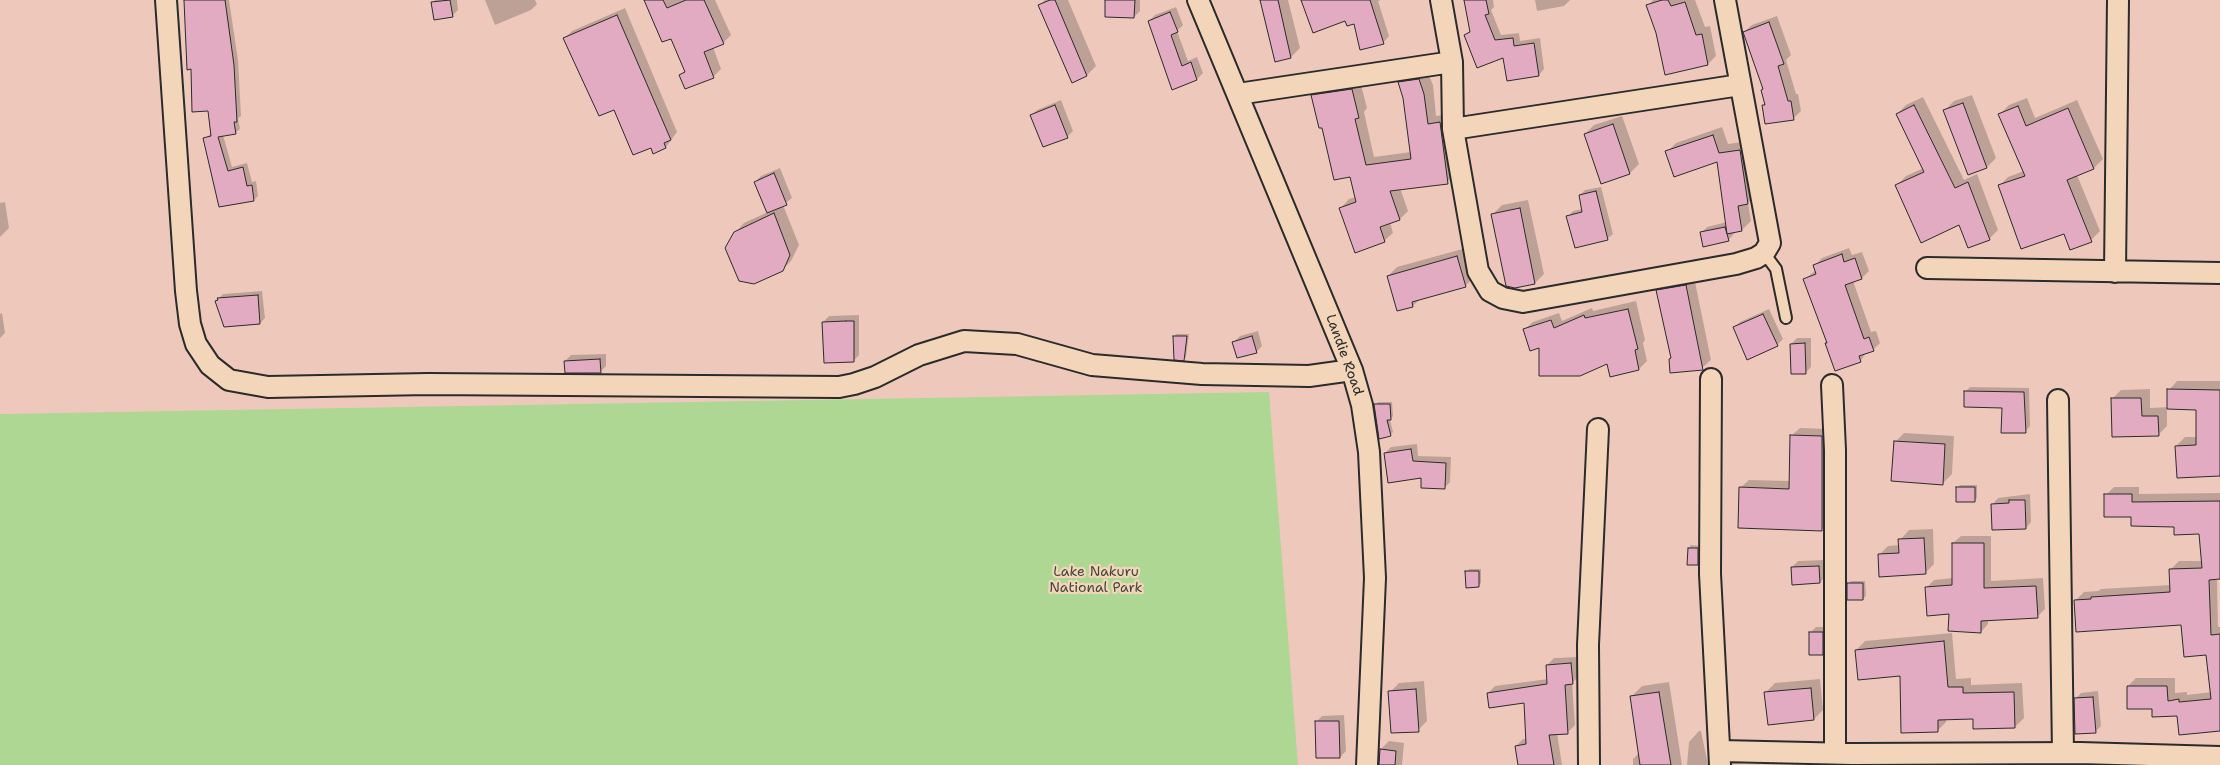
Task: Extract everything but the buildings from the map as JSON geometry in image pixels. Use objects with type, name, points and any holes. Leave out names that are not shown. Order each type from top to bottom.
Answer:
[{"type":"street","points":[[166,0],[186,291],[190,324],[196,344],[210,365],[229,380],[268,387],[428,384],[839,386],[868,379],[919,354],[964,341],[1017,344],[1092,365],[1202,374],[1309,376],[1352,370]]},
{"type":"street","name":"Landie Road","points":[[1198,0],[1352,370],[1362,405],[1368,452],[1375,578],[1367,765]]},
{"type":"street","points":[[1441,0],[1452,62],[1453,130],[1478,271],[1490,291],[1503,298],[1523,302],[1736,264],[1756,258],[1764,253],[1770,243],[1725,0]]},
{"type":"street","points":[[2115,272],[2118,0]]},
{"type":"street","points":[[1238,94],[1452,62]]},
{"type":"street","points":[[1453,130],[1740,85]]},
{"type":"street","points":[[1927,268],[2220,273]]},
{"type":"street","points":[[1711,379],[1710,574],[1720,758],[2220,757]]},
{"type":"street","points":[[1832,385],[1847,757]]},
{"type":"street","points":[[2058,400],[2075,757]]},
{"type":"street","points":[[1589,765],[1588,645],[1598,430]]},
{"type":"lane","points":[[1764,253],[1776,268],[1786,318]]},
{"type":"green space","name":"Lake Nakuru National Park","points":[[1269,392],[1298,765],[0,765],[0,414]]}]
